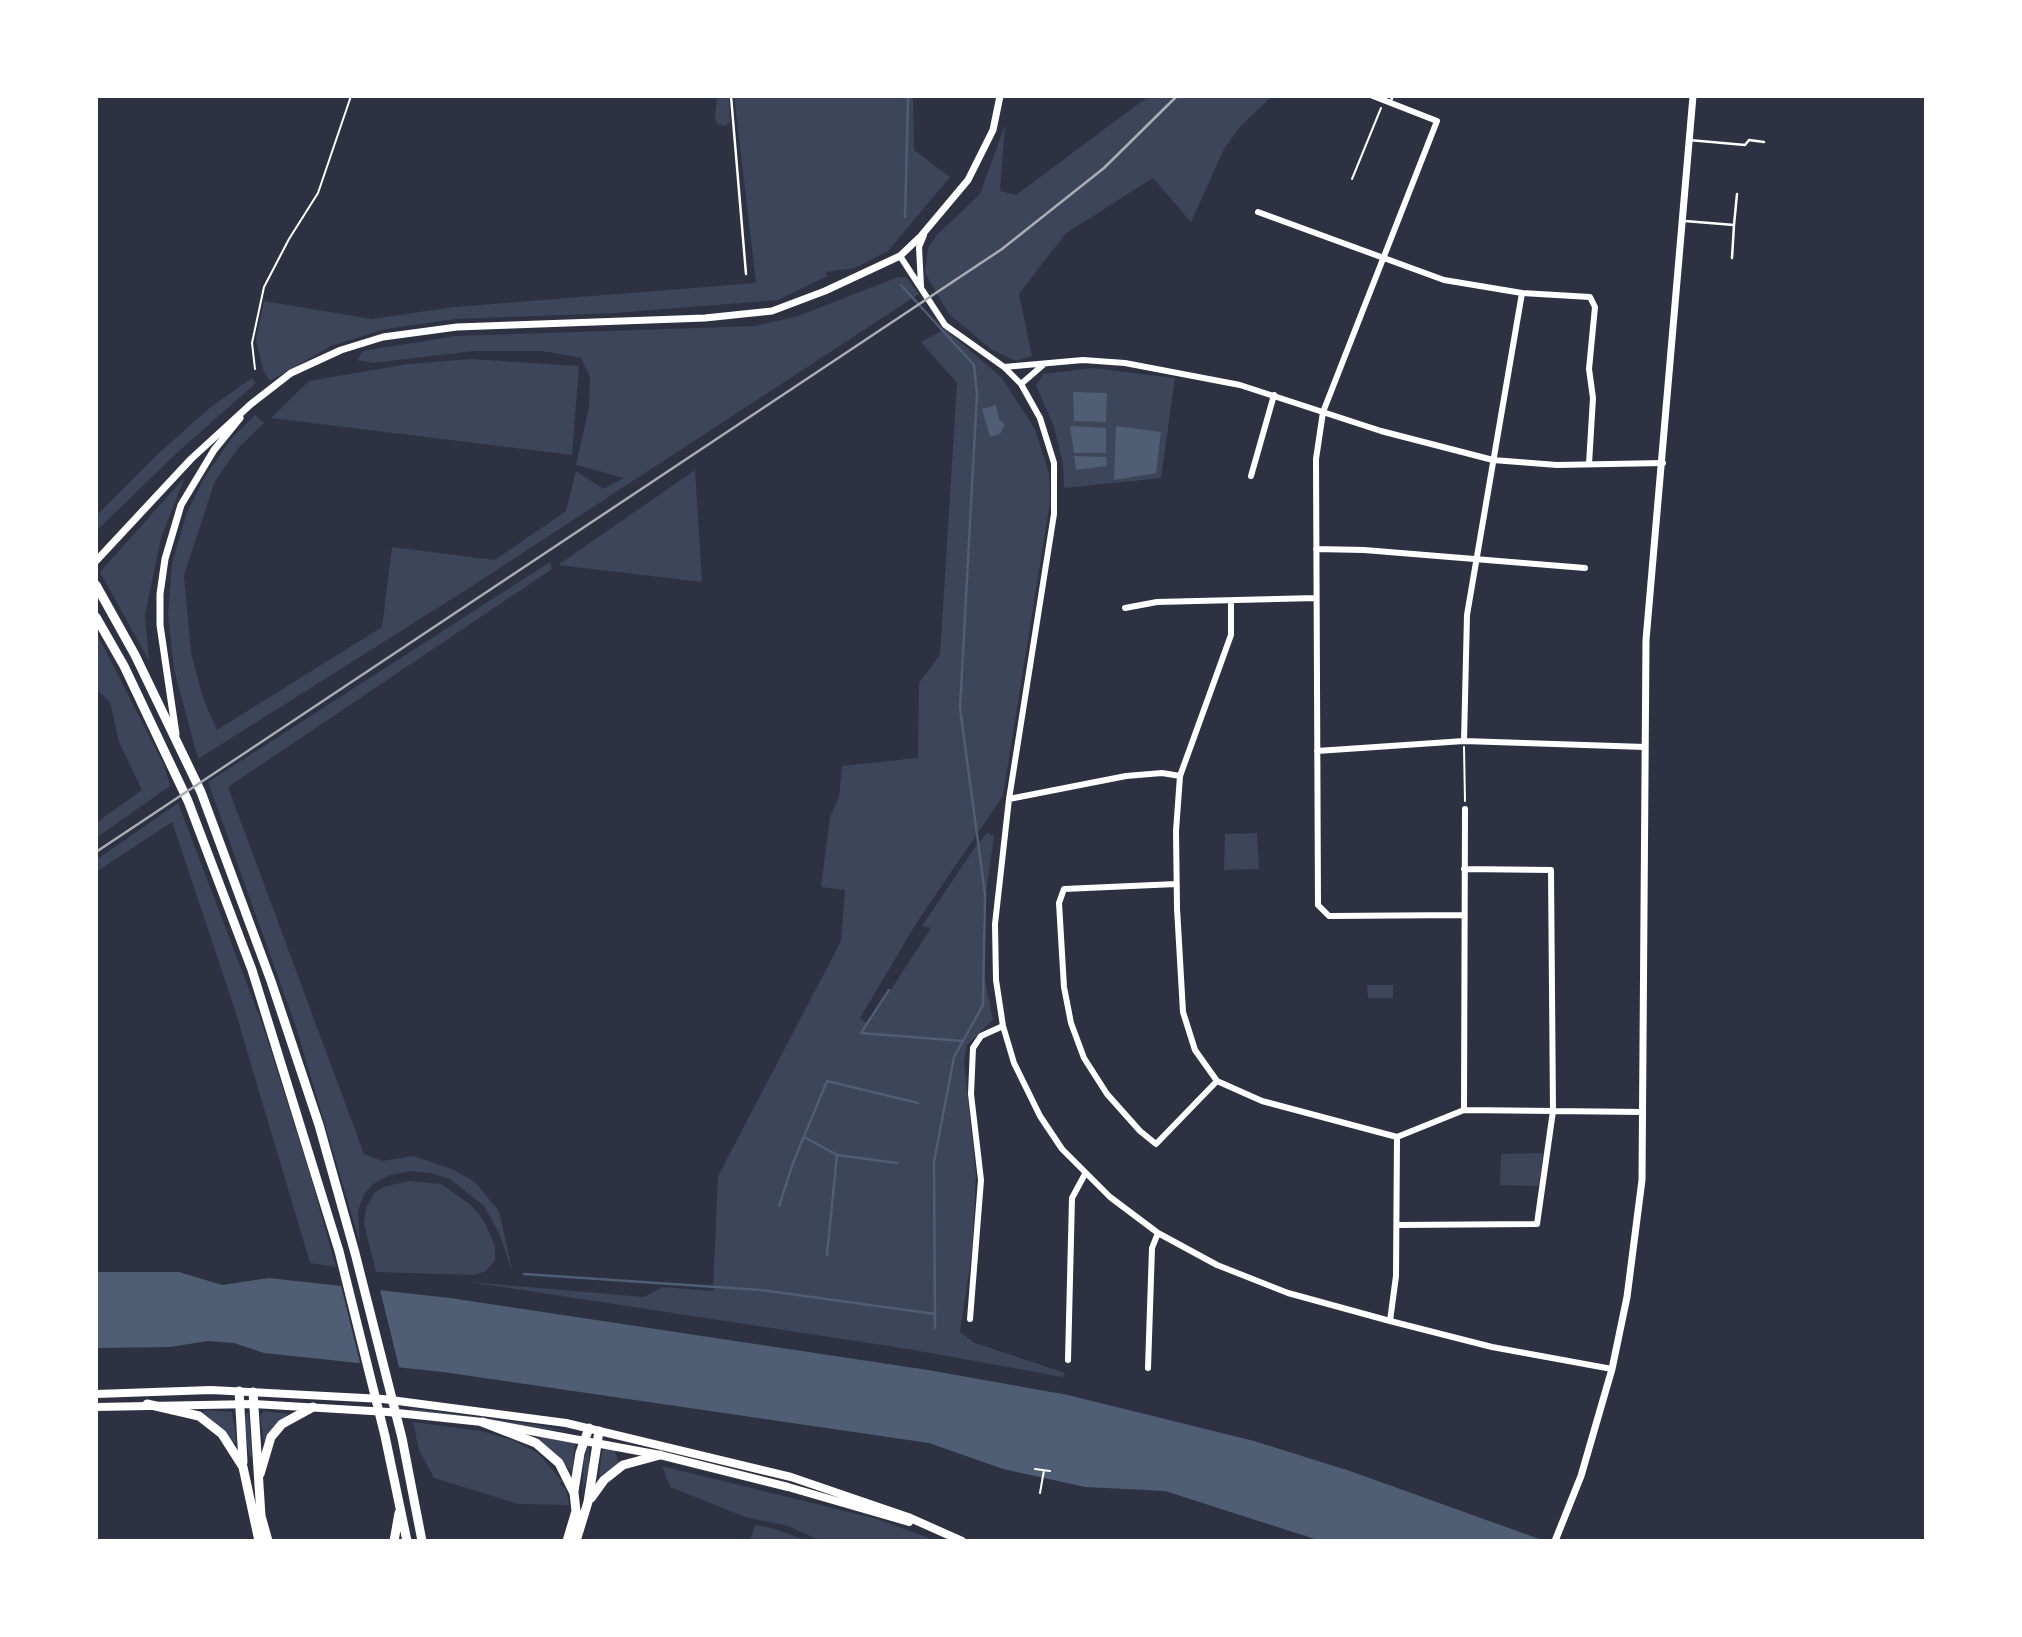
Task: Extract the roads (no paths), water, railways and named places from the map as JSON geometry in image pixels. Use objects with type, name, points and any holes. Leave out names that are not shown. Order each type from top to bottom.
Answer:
[{"type":"main road","points":[[96,585],[135,655],[201,792],[280,1007],[319,1125],[355,1253],[402,1438],[422,1541]]},
{"type":"main road","points":[[96,617],[124,666],[177,776],[252,970],[340,1251],[385,1436],[407,1541]]},
{"type":"main road","points":[[239,1391],[243,1467],[259,1541]]},
{"type":"main road","points":[[96,1394],[239,1391],[383,1399],[589,1428],[791,1477],[869,1502],[962,1541]]},
{"type":"main road","points":[[253,1392],[261,1516],[268,1541]]},
{"type":"main road","points":[[147,1404],[190,1413],[206,1420],[222,1434],[243,1467]]},
{"type":"main road","points":[[96,1407],[147,1404],[313,1406],[482,1422],[660,1455],[922,1524]]},
{"type":"main road","points":[[258,1482],[271,1437],[282,1424],[313,1406]]},
{"type":"main road","points":[[482,1422],[520,1434],[550,1453],[559,1463],[573,1493],[576,1511],[568,1541]]},
{"type":"main road","points":[[573,1493],[584,1439],[589,1428]]},
{"type":"main road","points":[[576,1541],[588,1502],[599,1431]]},
{"type":"main road","points":[[588,1502],[604,1480],[623,1465],[660,1455]]},
{"type":"main road","points":[[394,1541],[400,1504]]},
{"type":"main road","points":[[418,1519],[431,1541]]},
{"type":"street","points":[[96,561],[191,459],[251,404],[291,373],[341,350],[383,337],[457,327],[772,311],[825,292],[900,256],[951,203],[983,155],[993,130],[1000,96]]},
{"type":"street","points":[[1373,96],[1437,121],[1324,412],[1316,459],[1318,905],[1329,916],[1464,915]]},
{"type":"street","points":[[1555,1541],[1567,1515],[1594,1435],[1612,1369],[1628,1297],[1639,1212],[1643,1112],[1646,640],[1693,96]]},
{"type":"street","points":[[1258,212],[1444,280],[1521,293],[1590,297],[1595,307],[1589,369],[1593,398],[1589,464]]},
{"type":"street","points":[[922,288],[919,247],[925,232]]},
{"type":"street","points":[[900,256],[945,324],[1004,367],[1021,384],[1033,403],[1051,445],[1056,494],[1009,799],[995,924],[996,980],[1003,1026],[1014,1063],[1040,1116],[1085,1174],[1158,1233],[1217,1265],[1263,1284],[1390,1321],[1492,1347],[1612,1369]]},
{"type":"street","points":[[1464,741],[1464,654],[1476,560],[1521,293]]},
{"type":"street","points":[[1004,367],[1083,360],[1125,363],[1227,382],[1423,443],[1493,460],[1589,464],[1663,463]]},
{"type":"street","points":[[1021,384],[1043,365]]},
{"type":"street","points":[[1251,476],[1274,395]]},
{"type":"street","points":[[177,741],[160,625],[160,594],[165,559],[181,505],[214,450],[251,404]]},
{"type":"street","points":[[1315,549],[1585,568]]},
{"type":"street","points":[[1125,608],[1157,601],[1316,598]]},
{"type":"street","points":[[1231,601],[1231,635],[1180,776],[1176,884],[1185,1020],[1195,1051],[1217,1081],[1262,1101],[1397,1137],[1464,1110],[1643,1112]]},
{"type":"street","points":[[1317,751],[1464,741],[1645,747]]},
{"type":"street","points":[[1009,799],[1126,776],[1162,773],[1180,776]]},
{"type":"street","points":[[1464,1110],[1465,809]]},
{"type":"street","points":[[1397,1225],[1537,1224],[1553,1111],[1551,870],[1464,869]]},
{"type":"street","points":[[1176,884],[1064,890],[1059,903],[1064,987],[1071,1023],[1084,1058],[1107,1094],[1140,1131],[1156,1143],[1217,1081]]},
{"type":"street","points":[[970,1319],[981,1180],[971,1094],[972,1048],[981,1035],[1003,1026]]},
{"type":"street","points":[[1390,1321],[1396,1276],[1397,1137]]},
{"type":"street","points":[[1068,1360],[1072,1198],[1085,1174]]},
{"type":"street","points":[[1148,1368],[1152,1248],[1158,1233]]},
{"type":"lane","points":[[731,96],[746,274]]},
{"type":"lane","points":[[1689,140],[1745,145],[1749,140],[1764,142]]},
{"type":"lane","points":[[1732,258],[1737,194]]},
{"type":"lane","points":[[1682,221],[1734,225]]},
{"type":"waterway","points":[[905,217],[908,96]]},
{"type":"waterway","points":[[901,285],[974,365],[977,394],[960,708],[985,894],[983,1005],[954,1057],[934,1162],[935,1328]]},
{"type":"waterway","points":[[889,990],[861,1033],[963,1041]]},
{"type":"waterway","points":[[779,1206],[793,1163],[827,1081],[918,1103]]},
{"type":"waterway","points":[[804,1137],[837,1155],[897,1163]]},
{"type":"waterway","points":[[827,1255],[837,1155]]},
{"type":"waterway","points":[[524,1274],[761,1290],[935,1314]]},
{"type":"railway","points":[[96,852],[1002,249],[1104,168],[1177,96]]}]
